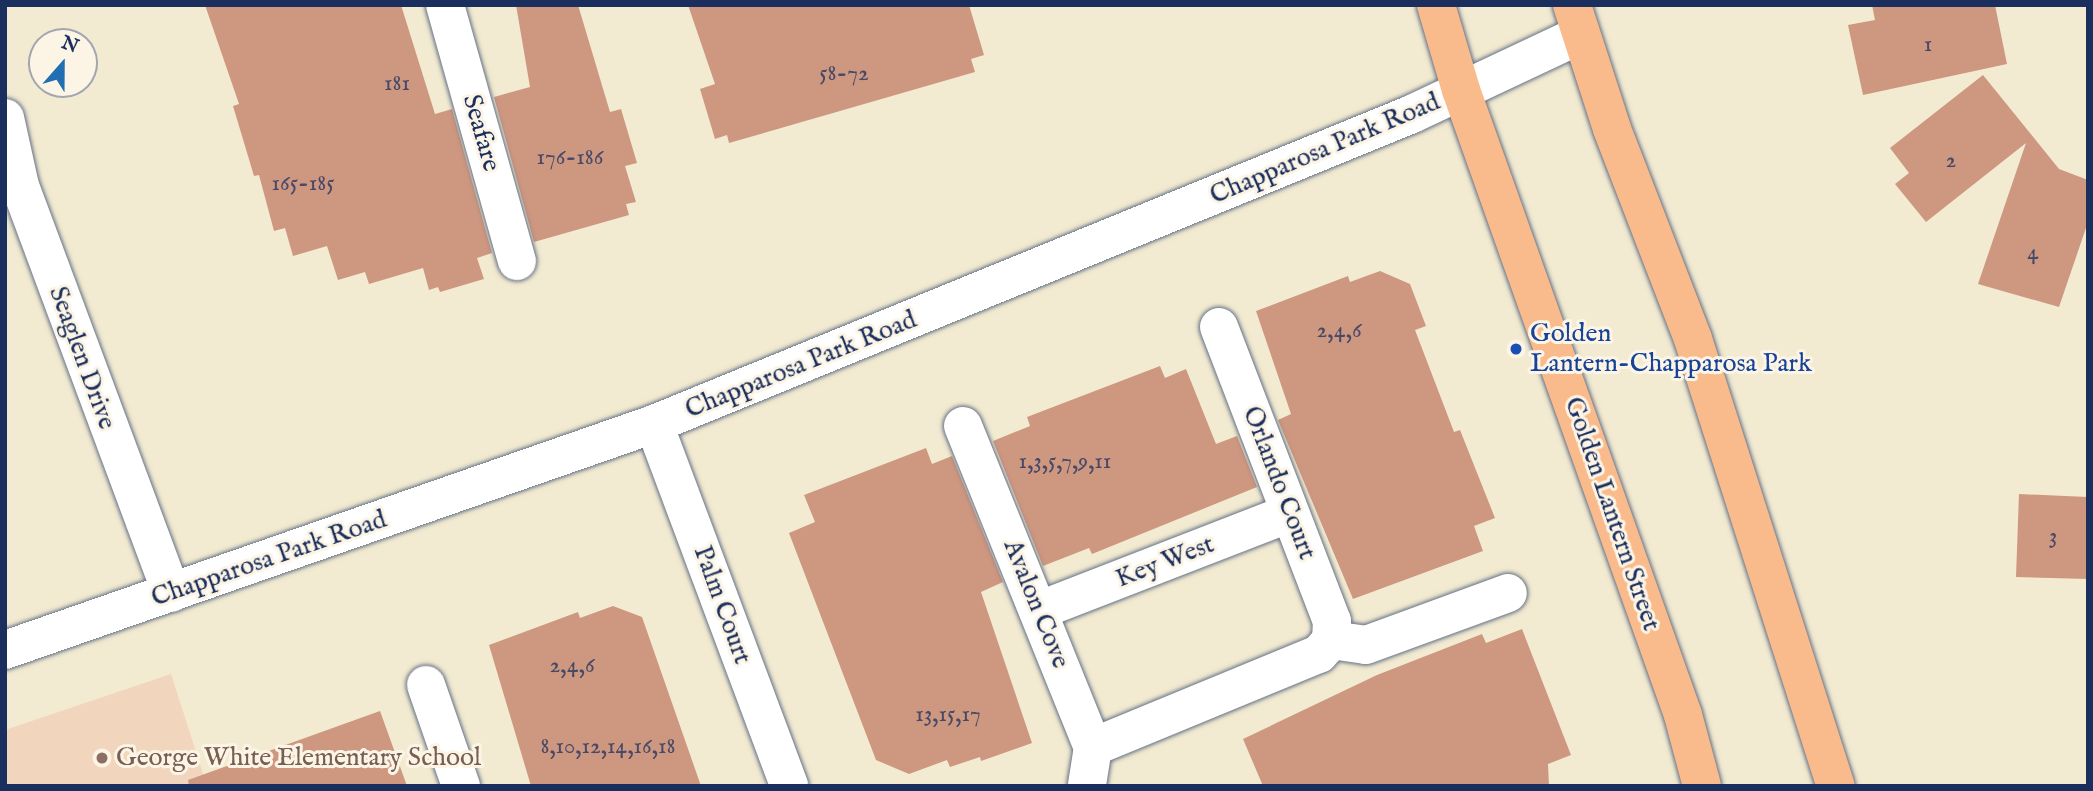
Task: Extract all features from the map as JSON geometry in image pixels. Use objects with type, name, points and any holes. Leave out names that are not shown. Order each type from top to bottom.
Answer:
[{"type":"main road","name":"Golden Lantern Street","points":[[1436,5],[1461,90],[1561,363],[1683,715],[1702,786]]},
{"type":"main road","points":[[1576,20],[1693,339],[1836,786]]},
{"type":"street","name":"Seafare","points":[[445,5],[517,261]]},
{"type":"street","name":"Chapparosa Park Road","points":[[5,650],[654,424],[1201,202],[1461,90],[1576,20]]},
{"type":"street","name":"Seaglen Drive","points":[[5,118],[20,186],[171,593]]},
{"type":"street","name":"Orlando Court","points":[[1219,327],[1332,621],[1331,640]]},
{"type":"street","name":"Palm Court","points":[[654,424],[789,786]]},
{"type":"street","name":"Avalon Cove","points":[[962,426],[1040,610],[1093,747],[1087,786]]},
{"type":"street","name":"Key West","points":[[1040,610],[1290,513]]},
{"type":"street","points":[[1093,747],[1319,654],[1331,640],[1366,645],[1508,593]]},
{"type":"street","points":[[426,685],[461,786]]},
{"type":"shaded area","name":"George White Elementary School","points":[[171,674],[207,786],[5,786],[5,730]]},
{"type":"building","points":[[205,5],[401,5],[435,114],[452,109],[492,253],[477,258],[484,279],[440,292],[438,287],[429,290],[423,268],[369,284],[365,272],[338,280],[327,246],[293,256],[285,228],[274,231],[259,175],[254,176],[233,106],[239,104]]},
{"type":"building","points":[[516,5],[578,5],[610,112],[621,109],[637,163],[625,166],[636,202],[626,204],[629,215],[534,242],[494,97],[530,87]]},
{"type":"building","points":[[688,5],[969,5],[984,55],[971,59],[975,72],[729,143],[727,135],[715,139],[700,89],[715,84]]},
{"type":"building","points":[[1872,5],[1995,5],[2007,64],[1863,95],[1848,25],[1875,20]]},
{"type":"building","points":[[1983,75],[2059,169],[2088,180],[2088,222],[2059,307],[1978,284],[2026,143],[1926,222],[1895,184],[1909,173],[1890,148]]},
{"type":"building","points":[[1380,271],[1410,284],[1426,326],[1415,330],[1454,432],[1460,430],[1495,518],[1474,526],[1483,551],[1353,599],[1278,420],[1291,414],[1256,311],[1348,276],[1350,282]]},
{"type":"building","points":[[1160,366],[1165,378],[1186,369],[1216,444],[1237,436],[1257,487],[1092,554],[1089,548],[1043,566],[993,441],[1030,426],[1027,417]]},
{"type":"building","points":[[926,448],[932,464],[952,456],[1003,582],[981,592],[1032,743],[981,761],[980,757],[950,767],[947,760],[909,774],[876,760],[789,533],[815,522],[804,495]]},
{"type":"building","points":[[2019,494],[2088,497],[2088,579],[2016,577]]},
{"type":"building","points":[[613,606],[642,617],[701,786],[531,786],[489,645],[578,612],[580,618]]},
{"type":"building","points":[[1522,629],[1571,755],[1548,764],[1549,786],[1263,786],[1243,739],[1377,675],[1482,634],[1486,643]]},
{"type":"building","points":[[380,711],[407,786],[189,786],[188,780]]},
{"type":"place","name":"Golden Lantern-Chapparosa Park","points":[[1516,349]]},
{"type":"place","name":"George White Elementary School","points":[[102,758]]}]
